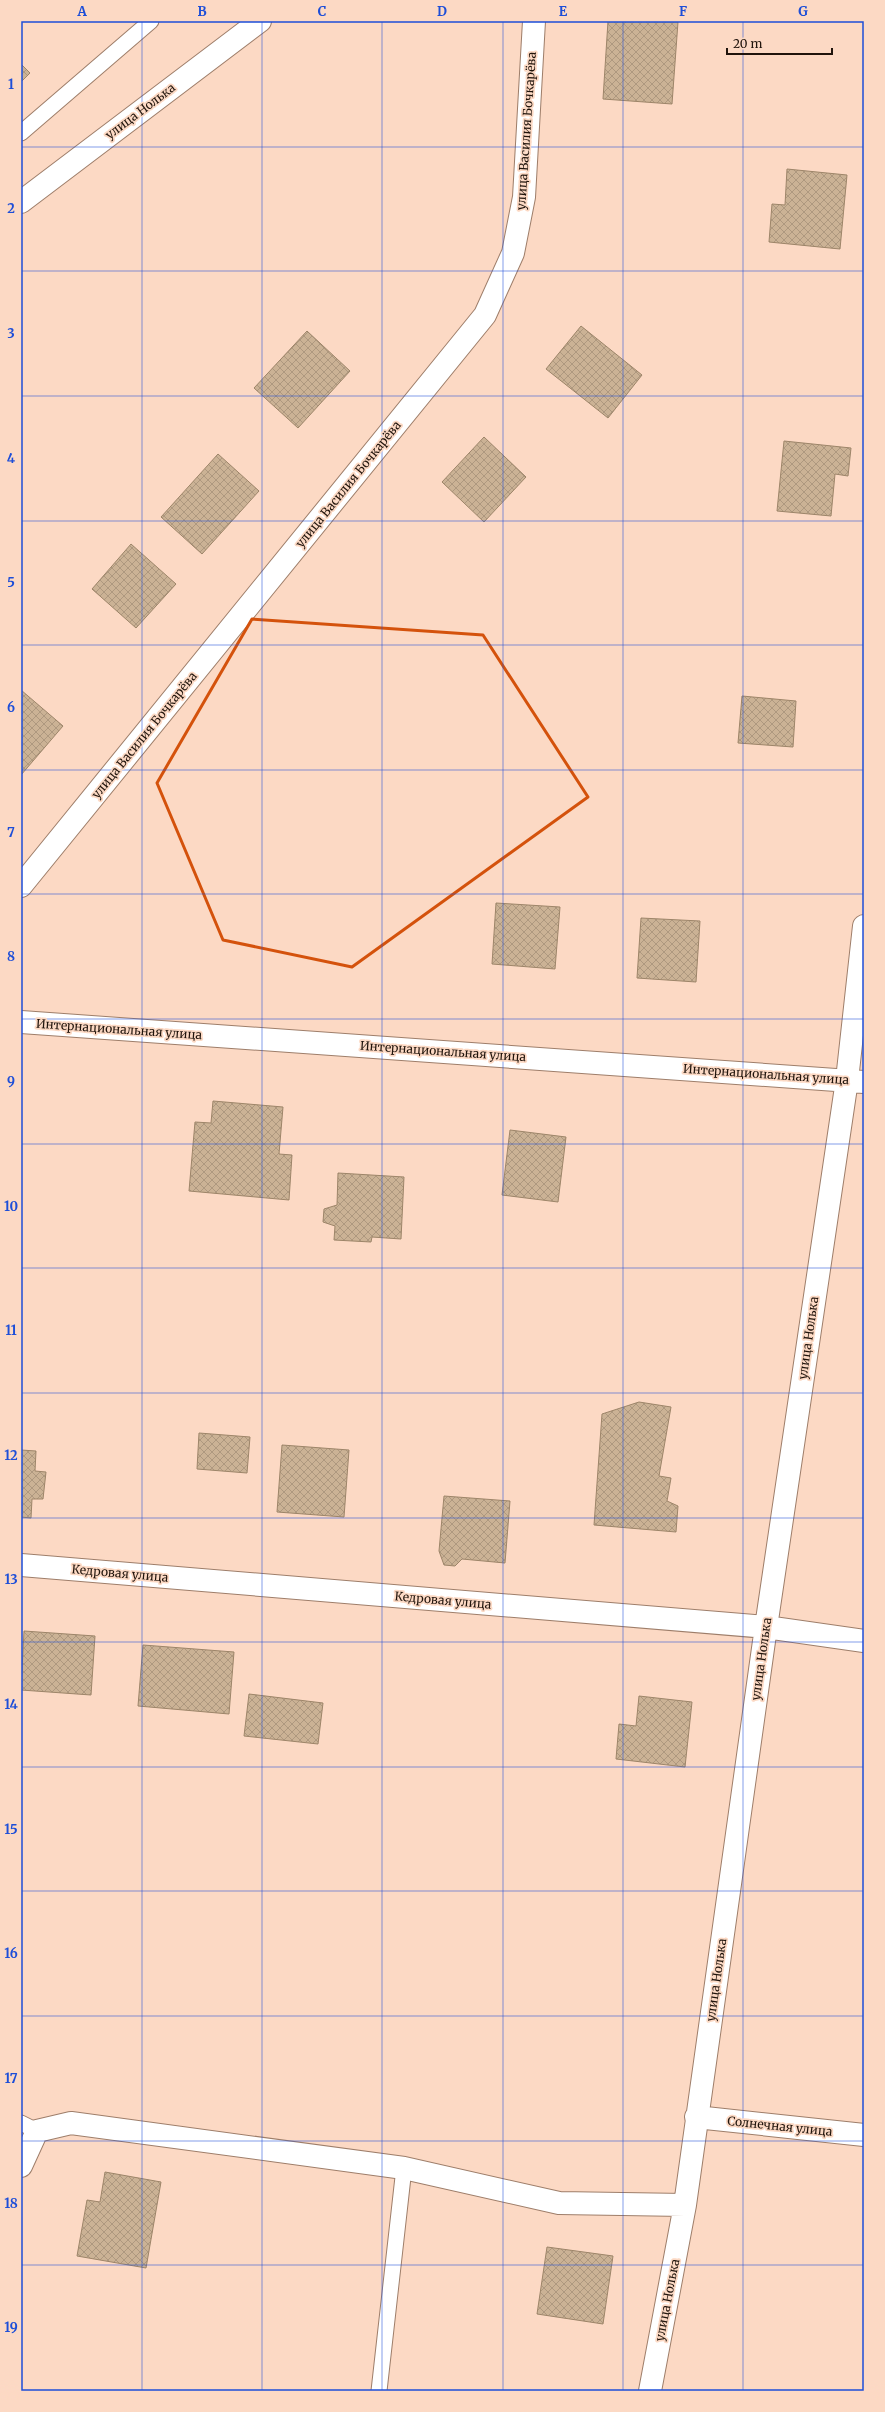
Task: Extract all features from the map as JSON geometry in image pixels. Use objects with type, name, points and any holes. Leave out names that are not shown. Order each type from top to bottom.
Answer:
[{"type":"street","name":"улица Нолька","points":[[21,202],[260,21]]},
{"type":"street","name":"улица Василия Бочкарёва","points":[[21,886],[485,315],[513,253],[524,197],[534,21]]},
{"type":"street","name":"улица Нолька","points":[[650,2391],[685,2205],[696,2117],[766,1627],[855,1081],[864,926]]},
{"type":"street","name":"Интернациональная улица","points":[[21,1022],[855,1081]]},
{"type":"street","name":"Кедровая улица","points":[[21,1564],[766,1627],[864,1641]]},
{"type":"street","name":"Солнечная улица","points":[[696,2117],[864,2135]]},
{"type":"street","points":[[21,2166],[29,2127],[71,2123],[404,2168],[559,2203],[685,2205]]},
{"type":"lane","points":[[21,133],[151,21]]},
{"type":"lane","points":[[379,2391],[404,2168]]},
{"type":"highlighted area","points":[[252,619],[483,635],[588,797],[352,967],[223,940],[157,783]]},
{"type":"building","points":[[608,21],[678,22],[672,104],[603,99]]},
{"type":"building","points":[[21,64],[30,73],[21,82]]},
{"type":"building","points":[[787,169],[847,175],[840,249],[769,242],[772,204],[785,205]]},
{"type":"building","points":[[581,326],[642,375],[608,418],[546,369]]},
{"type":"building","points":[[307,331],[350,371],[298,428],[254,388]]},
{"type":"building","points":[[484,437],[526,477],[484,522],[442,482]]},
{"type":"building","points":[[784,441],[851,448],[848,476],[835,474],[831,516],[777,511]]},
{"type":"building","points":[[218,454],[259,491],[202,554],[161,517]]},
{"type":"building","points":[[131,544],[176,584],[136,628],[92,589]]},
{"type":"building","points":[[21,690],[63,726],[21,775]]},
{"type":"building","points":[[742,696],[796,701],[793,747],[738,743]]},
{"type":"building","points":[[496,903],[560,907],[555,969],[492,964]]},
{"type":"building","points":[[641,918],[700,921],[696,982],[637,978]]},
{"type":"building","points":[[213,1101],[283,1107],[279,1154],[292,1155],[289,1200],[189,1191],[195,1122],[211,1123]]},
{"type":"building","points":[[510,1130],[566,1137],[558,1202],[502,1195]]},
{"type":"building","points":[[338,1173],[404,1177],[401,1239],[372,1237],[371,1242],[334,1240],[335,1226],[323,1222],[324,1209],[337,1205]]},
{"type":"building","points":[[639,1402],[671,1407],[659,1476],[671,1478],[667,1501],[678,1506],[676,1532],[594,1525],[602,1414]]},
{"type":"building","points":[[199,1433],[250,1437],[247,1473],[197,1469]]},
{"type":"building","points":[[282,1445],[349,1450],[344,1517],[277,1512]]},
{"type":"building","points":[[21,1450],[36,1451],[35,1471],[46,1472],[43,1499],[32,1499],[31,1518],[21,1517]]},
{"type":"building","points":[[444,1496],[510,1501],[505,1563],[462,1559],[455,1566],[444,1565],[439,1551]]},
{"type":"building","points":[[24,1631],[95,1636],[91,1695],[21,1690]]},
{"type":"building","points":[[143,1645],[234,1652],[229,1714],[138,1706]]},
{"type":"building","points":[[249,1694],[323,1703],[318,1744],[244,1736]]},
{"type":"building","points":[[639,1696],[692,1702],[685,1767],[616,1759],[619,1724],[636,1726]]},
{"type":"building","points":[[105,2172],[161,2182],[146,2268],[77,2256],[87,2200],[100,2202]]},
{"type":"building","points":[[547,2247],[613,2256],[603,2324],[537,2314]]}]
